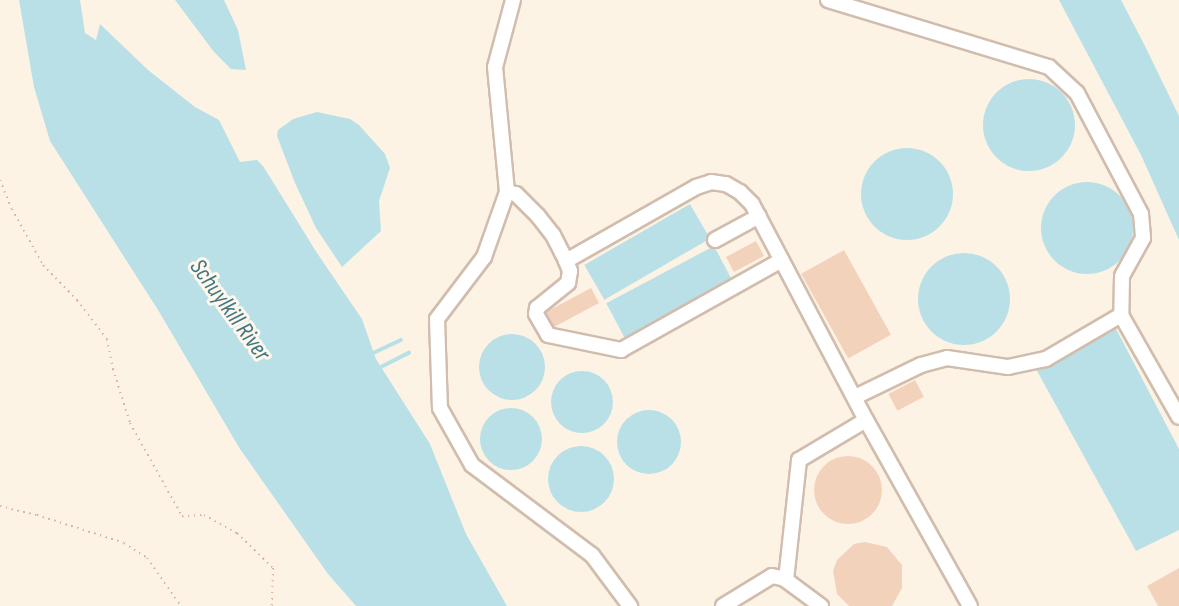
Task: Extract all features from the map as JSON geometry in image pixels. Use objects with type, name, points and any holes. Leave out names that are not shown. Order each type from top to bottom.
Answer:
[{"type":"lane","points":[[513,0],[495,67],[507,192],[484,257],[437,319],[440,408],[472,465],[592,555],[630,606]]},
{"type":"lane","points":[[828,0],[1049,67],[1077,93],[1141,214],[1143,238],[1122,276],[1121,315],[1179,417]]},
{"type":"lane","points":[[567,261],[696,187],[711,183],[726,184],[740,192],[752,204],[759,216],[866,420],[970,606]]},
{"type":"lane","points":[[507,192],[516,194],[538,216],[553,235],[567,261],[571,276],[568,283],[537,308],[536,314],[548,335],[621,350],[782,261]]},
{"type":"lane","points":[[715,240],[759,216]]},
{"type":"lane","points":[[855,396],[921,365],[947,358],[1008,368],[1046,359],[1121,315]]},
{"type":"lane","points":[[786,579],[799,460],[866,420]]},
{"type":"lane","points":[[723,606],[772,576],[786,579],[821,606]]},
{"type":"path","points":[[0,180],[12,209],[43,266],[77,300],[107,339],[113,369],[130,423],[182,516],[204,515],[237,533],[273,568],[272,606]]},
{"type":"path","points":[[0,506],[38,515],[124,543],[147,558],[182,606]]},
{"type":"water","name":"Schuylkill River","points":[[19,0],[80,0],[85,33],[96,40],[100,24],[148,70],[195,107],[219,120],[240,162],[257,160],[263,166],[317,253],[362,319],[376,359],[430,444],[466,534],[507,606],[356,606],[328,574],[240,449],[158,310],[50,141],[34,87]]},
{"type":"water","points":[[175,0],[224,0],[238,30],[246,70],[231,69],[214,52]]},
{"type":"water","points":[[1059,0],[1121,0],[1143,42],[1179,116],[1179,240],[1141,155]]},
{"type":"water","points":[[1029,79],[1047,82],[1062,92],[1072,107],[1075,125],[1072,143],[1062,158],[1047,168],[1029,171],[1011,168],[996,158],[986,143],[983,125],[986,107],[996,92],[1011,82]]},
{"type":"water","points":[[317,112],[350,119],[359,125],[385,154],[390,168],[379,201],[381,231],[342,267],[316,228],[277,136],[278,130],[293,119]]},
{"type":"water","points":[[907,148],[925,151],[940,161],[950,176],[953,194],[950,212],[940,227],[925,237],[907,240],[889,237],[874,227],[864,212],[861,194],[864,176],[874,161],[889,151]]},
{"type":"water","points":[[1087,182],[1105,185],[1120,195],[1130,210],[1133,228],[1130,246],[1120,261],[1105,271],[1087,274],[1069,271],[1054,261],[1044,246],[1041,228],[1044,210],[1054,195],[1069,185]]},
{"type":"water","points":[[690,204],[710,239],[604,300],[584,265]]},
{"type":"water","points":[[714,246],[733,282],[626,339],[606,303]]},
{"type":"water","points":[[964,253],[982,256],[997,266],[1007,281],[1010,299],[1007,317],[997,332],[982,342],[964,345],[946,342],[931,332],[921,317],[918,299],[921,281],[931,266],[946,256]]},
{"type":"water","points":[[1115,327],[1179,449],[1179,530],[1136,551],[1036,369]]},
{"type":"water","points":[[505,334],[519,334],[531,339],[540,348],[545,367],[543,380],[536,391],[519,400],[505,400],[493,395],[484,386],[479,374],[479,360],[484,348],[493,339]]},
{"type":"water","points":[[576,371],[588,371],[604,380],[611,390],[613,402],[611,414],[604,424],[588,433],[576,433],[565,428],[556,419],[551,408],[551,396],[556,385],[565,376]]},
{"type":"water","points":[[511,408],[523,410],[533,417],[540,427],[542,439],[540,451],[533,461],[523,468],[511,470],[499,468],[489,461],[482,451],[480,439],[482,427],[489,417],[499,410]]},
{"type":"water","points":[[649,410],[672,419],[681,442],[672,465],[649,474],[626,465],[617,442],[626,419]]},
{"type":"water","points":[[581,446],[594,449],[604,456],[611,466],[614,479],[611,492],[604,502],[594,509],[581,512],[568,509],[558,502],[551,492],[548,479],[551,466],[558,456],[568,449]]},
{"type":"building","points":[[756,241],[764,256],[734,272],[726,257]]},
{"type":"building","points":[[844,250],[891,335],[848,359],[801,274]]},
{"type":"building","points":[[591,288],[599,303],[554,327],[546,312]]},
{"type":"building","points":[[915,380],[924,397],[897,411],[889,394]]},
{"type":"building","points":[[848,456],[861,458],[872,466],[880,477],[882,490],[880,503],[872,514],[861,522],[848,524],[835,522],[824,514],[816,503],[814,490],[816,477],[824,466],[835,458]]},
{"type":"building","points":[[865,542],[887,547],[902,565],[902,588],[892,606],[849,606],[837,594],[833,571],[837,560],[854,544]]},
{"type":"building","points":[[1179,568],[1179,606],[1158,606],[1147,586]]},
{"type":"waterway","points":[[371,354],[401,340]]},
{"type":"waterway","points":[[377,369],[409,353]]}]
